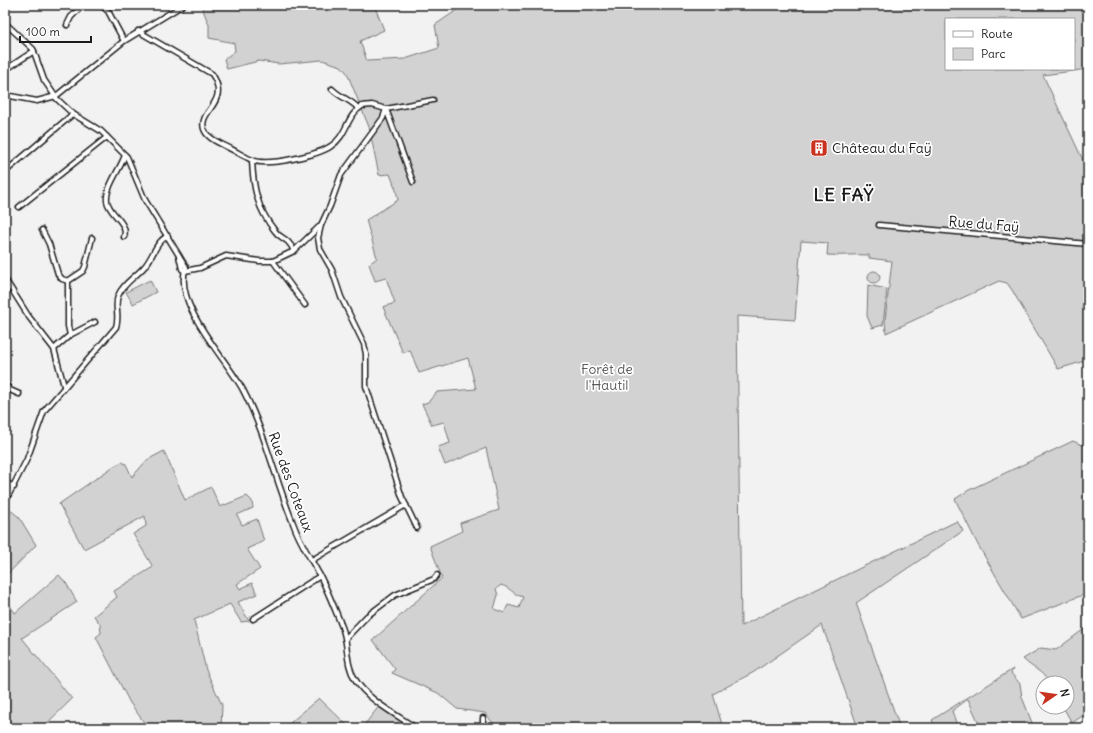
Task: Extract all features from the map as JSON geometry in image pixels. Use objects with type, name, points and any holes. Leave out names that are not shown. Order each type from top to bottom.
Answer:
[{"type":"street","points":[[67,25],[71,17],[83,5]]},
{"type":"street","points":[[101,5],[108,11],[124,41]]},
{"type":"street","points":[[5,95],[37,101],[56,96],[124,41],[138,31],[183,5]]},
{"type":"street","points":[[5,23],[34,51],[5,70]]},
{"type":"street","points":[[138,31],[200,65],[212,74],[220,89],[204,122],[204,129],[209,136],[252,160],[283,161],[332,146],[341,138],[350,117],[358,108],[362,106],[372,105],[386,109],[434,100]]},
{"type":"street","name":"Rue des Coteaux","points":[[34,51],[44,80],[56,96],[73,114],[107,137],[131,163],[145,200],[186,267],[184,283],[190,309],[242,389],[257,419],[293,524],[320,576],[346,638],[350,668],[358,684],[374,698],[416,728]]},
{"type":"street","points":[[332,89],[340,97],[355,104],[358,108]]},
{"type":"street","points":[[386,109],[413,182]]},
{"type":"street","points":[[386,109],[383,118],[341,175],[330,206],[321,225],[318,238],[320,249],[332,270],[341,297],[364,344],[366,354],[366,386],[406,505],[417,528]]},
{"type":"street","points":[[5,172],[73,114]]},
{"type":"street","points":[[19,207],[107,137]]},
{"type":"street","points":[[124,237],[123,226],[108,205],[107,199],[109,190],[125,155]]},
{"type":"street","points":[[252,160],[253,185],[258,202],[275,232],[286,238],[294,250]]},
{"type":"street","points":[[185,271],[200,268],[226,256],[259,262],[273,261],[294,250],[321,225]]},
{"type":"street","name":"Rue du Faÿ","points":[[879,225],[1088,244]]},
{"type":"street","points":[[42,230],[49,244],[58,274],[62,279],[68,281],[83,272],[86,267],[92,238]]},
{"type":"street","points":[[5,502],[27,459],[40,419],[50,402],[116,327],[119,318],[117,297],[146,265],[159,243],[168,236]]},
{"type":"street","points":[[273,261],[305,305]]},
{"type":"street","points":[[5,279],[25,311],[54,349],[64,386]]},
{"type":"street","points":[[68,281],[68,326],[70,335]]},
{"type":"street","points":[[5,291],[10,288]]},
{"type":"street","points":[[54,349],[70,335],[95,322]]},
{"type":"street","points":[[5,384],[10,390],[19,394]]},
{"type":"street","points":[[5,482],[14,487]]},
{"type":"street","points":[[312,560],[406,505]]},
{"type":"street","points":[[346,638],[367,616],[395,595],[434,579],[437,575]]},
{"type":"street","points":[[253,619],[320,576]]},
{"type":"street","points":[[483,718],[483,728]]},
{"type":"green space","name":"Forêt de l'Hautil","points":[[201,5],[374,5],[384,30],[360,41],[367,61],[405,59],[439,48],[435,25],[457,10],[456,5],[1088,5],[1088,69],[1043,75],[1088,171],[1088,360],[1058,369],[1012,290],[1007,283],[999,281],[886,333],[885,320],[892,261],[869,258],[869,255],[827,255],[828,243],[801,241],[795,320],[737,316],[741,626],[957,521],[963,531],[856,603],[900,728],[858,728],[822,625],[754,672],[713,694],[723,728],[497,728],[485,713],[457,709],[438,693],[392,673],[395,669],[373,640],[442,578],[430,546],[462,531],[460,523],[499,510],[486,448],[445,465],[438,447],[450,443],[444,422],[432,425],[422,404],[428,402],[437,392],[476,389],[468,358],[419,373],[410,350],[403,353],[383,307],[395,303],[386,278],[375,281],[369,264],[377,258],[366,220],[398,200],[390,174],[379,175],[369,127],[347,73],[341,66],[322,60],[279,64],[259,61],[227,69],[224,59],[235,51],[234,43],[209,38],[209,25]],"holes":[[[501,585],[523,597],[519,608],[508,605],[504,613],[494,609],[498,595],[496,589]]]},
{"type":"green space","points":[[872,271],[876,271],[880,277],[876,283],[872,283],[868,279],[868,275]]},
{"type":"green space","points":[[150,280],[156,292],[133,304],[126,292]]},
{"type":"green space","points":[[868,285],[887,289],[883,325],[872,328],[867,316]]},
{"type":"green space","points":[[1073,441],[1082,445],[1088,443],[1088,593],[1021,619],[978,545],[955,499],[969,490]]},
{"type":"green space","points":[[164,451],[185,500],[211,487],[220,507],[247,496],[252,501],[253,508],[237,515],[242,525],[257,519],[264,541],[247,549],[260,569],[237,584],[240,589],[252,583],[257,594],[238,602],[249,621],[241,622],[230,604],[194,620],[206,670],[222,705],[221,728],[148,728],[130,703],[96,637],[101,633],[100,624],[94,616],[117,597],[114,591],[153,567],[133,534],[146,526],[145,516],[84,549],[59,504],[114,466],[122,462],[126,464],[132,477],[147,460]]},
{"type":"green space","points":[[5,506],[19,517],[36,545],[5,577]]},
{"type":"green space","points":[[59,575],[66,583],[77,602],[22,638],[72,699],[42,728],[5,728],[5,598],[15,613]]},
{"type":"green space","points":[[1088,626],[1088,669],[1086,670],[1088,674],[1088,712],[1072,723],[1068,715],[1075,715],[1075,675],[1043,675],[1023,659],[1041,648],[1056,650]]},
{"type":"green space","points":[[1013,669],[1011,673],[1020,684],[1022,697],[1034,728],[981,728],[968,699],[952,711],[958,728],[935,728],[932,720]]},
{"type":"green space","points":[[319,698],[350,728],[297,728],[290,723]]},
{"type":"green space","points":[[380,705],[400,720],[393,728],[362,728]]},
{"type":"place","name":"Château du Faÿ","points":[[819,148]]},
{"type":"district","name":"LE FAŸ","points":[[844,194]]}]
